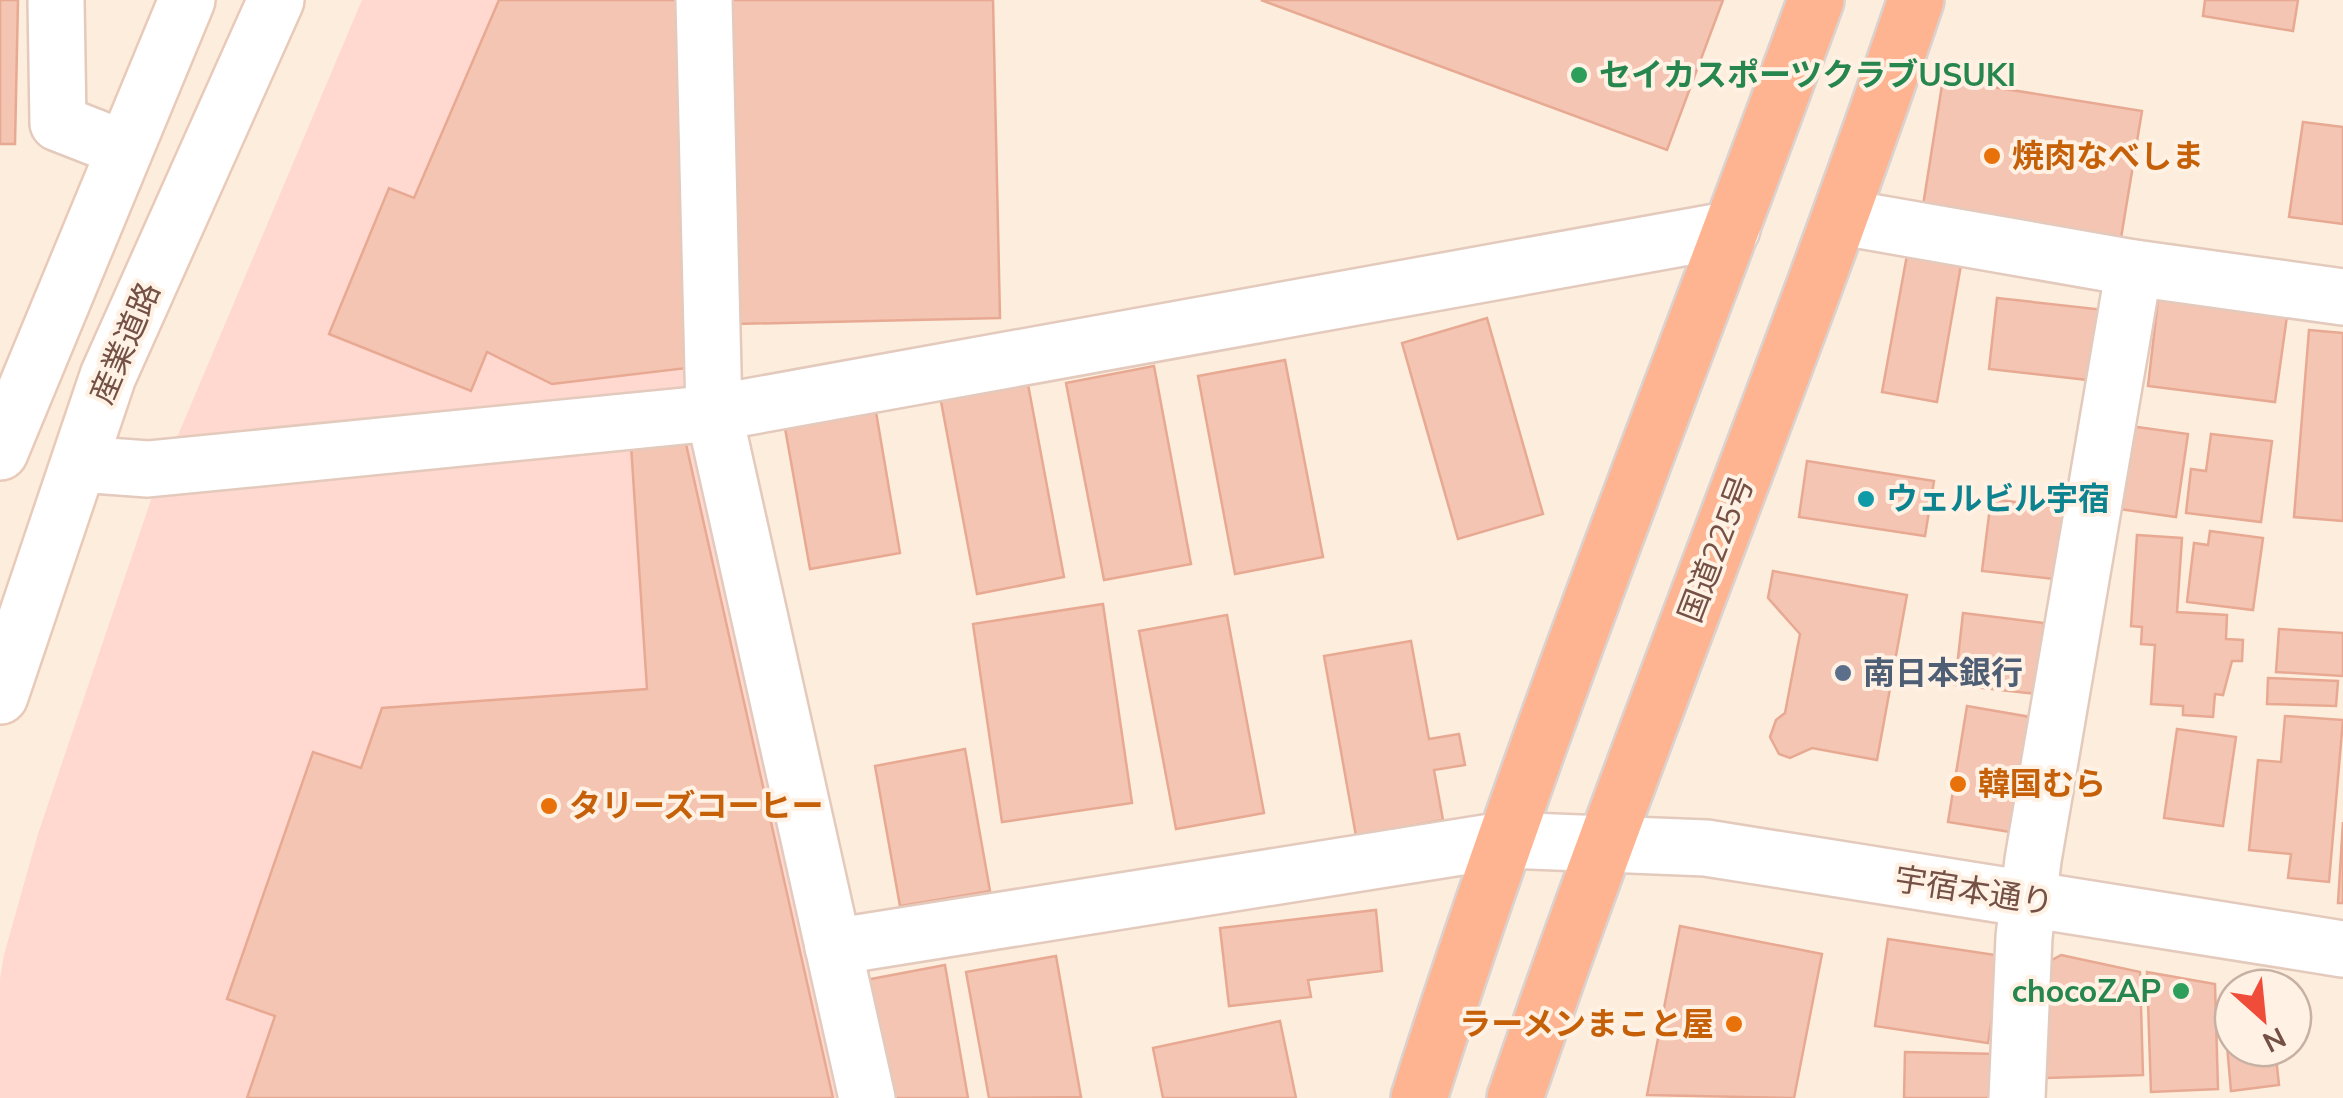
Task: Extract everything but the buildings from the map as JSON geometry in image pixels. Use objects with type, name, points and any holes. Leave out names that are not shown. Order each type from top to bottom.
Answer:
[{"type":"highway","points":[[1419,1098],[1504,840],[1816,0]]},
{"type":"highway","name":"国道225号","points":[[1515,1098],[1604,845],[1842,217],[1916,0]]},
{"type":"street","points":[[56,0],[58,123],[122,148]]},
{"type":"street","points":[[0,452],[122,148],[187,0]]},
{"type":"street","name":"産業道路","points":[[0,696],[108,376],[276,0]]},
{"type":"street","points":[[704,0],[714,413],[866,1098]]},
{"type":"street","points":[[1842,217],[2134,268],[2343,297]]},
{"type":"street","points":[[79,464],[148,469],[714,413],[1732,229]]},
{"type":"street","points":[[2017,1098],[2028,900],[2134,268]]},
{"type":"street","name":"宇宿本通り","points":[[833,947],[1504,840],[1706,848],[2343,949]]},
{"type":"shaded area","points":[[362,0],[692,0],[695,398],[173,447]]},
{"type":"shaded area","points":[[701,430],[845,1098],[0,1098],[0,979],[4,955],[38,834],[157,482]]},
{"type":"place","name":"セイカスポーツクラブUSUKI","points":[[1579,75]]},
{"type":"place","name":"焼肉なべしま","points":[[1992,156]]},
{"type":"place","name":"ウェルビル宇宿","points":[[1866,499]]},
{"type":"place","name":"南日本銀行","points":[[1843,673]]},
{"type":"place","name":"韓国むら","points":[[1958,784]]},
{"type":"place","name":"タリーズコーヒー","points":[[549,806]]},
{"type":"place","name":"chocoZAP","points":[[2181,991]]},
{"type":"place","name":"ラーメンまこと屋","points":[[1734,1024]]}]
